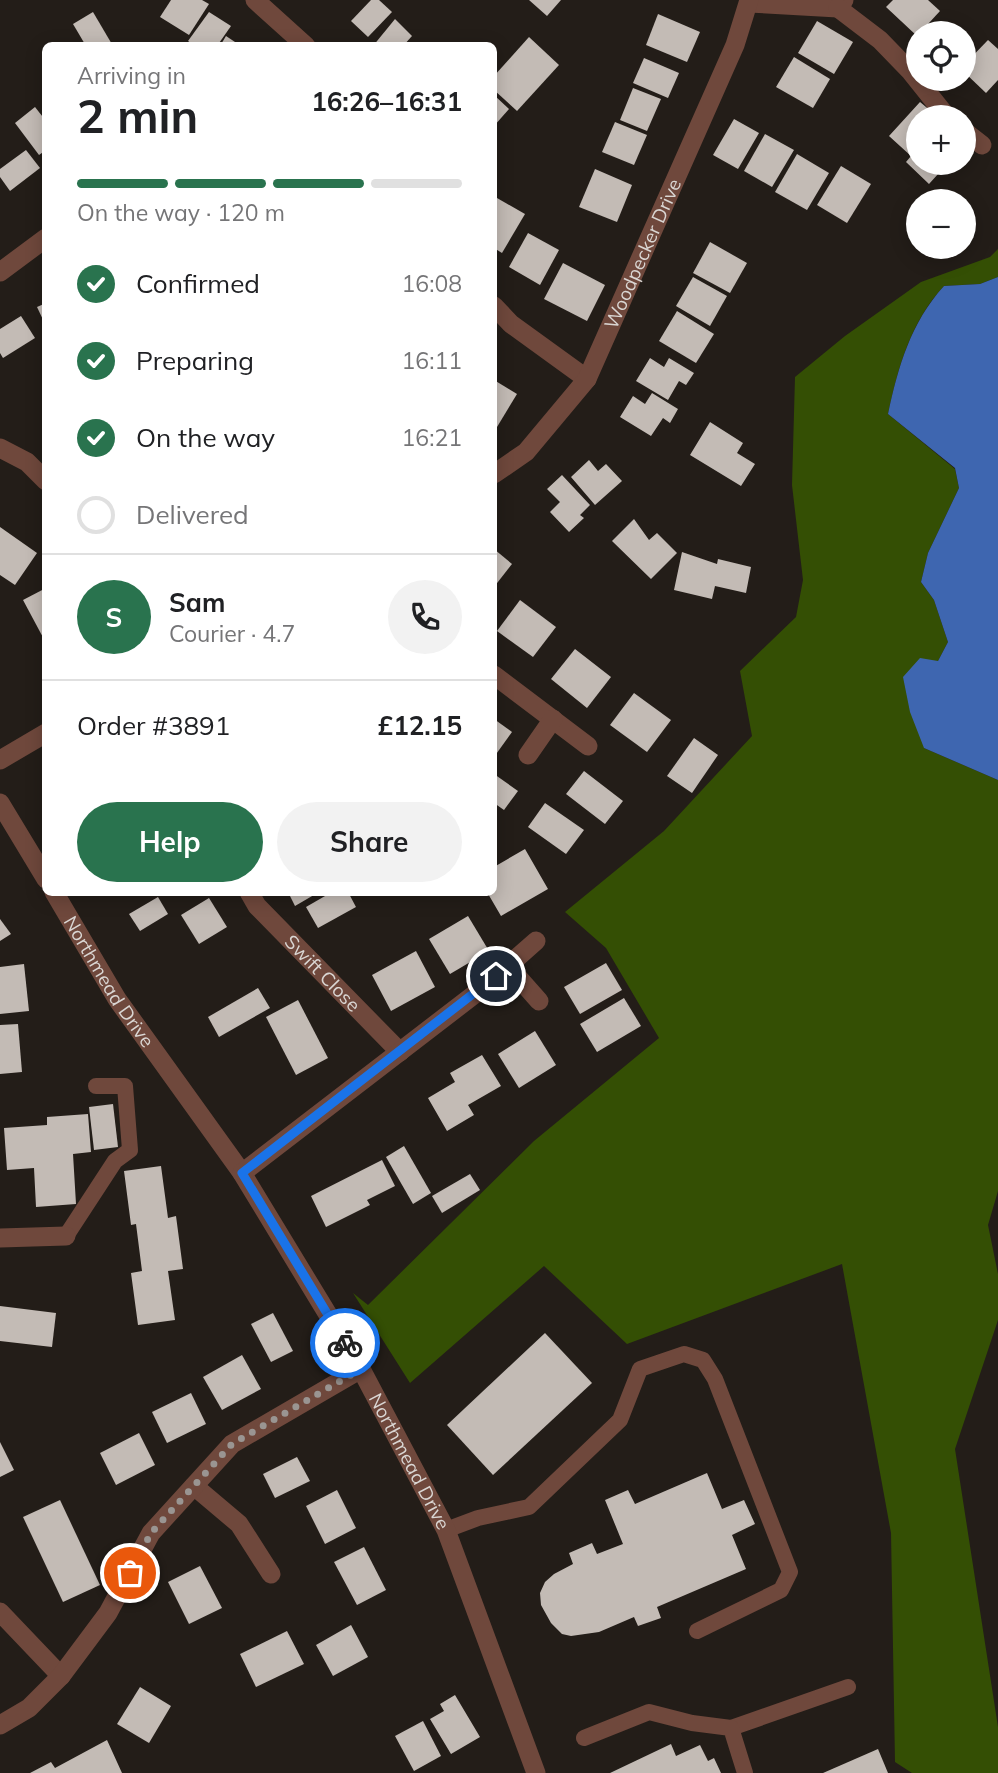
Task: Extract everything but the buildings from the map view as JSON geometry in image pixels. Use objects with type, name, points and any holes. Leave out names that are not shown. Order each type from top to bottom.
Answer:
[{"type":"street","points":[[255,0],[302,42]]},
{"type":"street","name":"Woodpecker Drive","points":[[497,472],[526,452],[587,379],[735,46],[749,1],[841,4],[911,72],[937,105]]},
{"type":"street","points":[[976,140],[982,145]]},
{"type":"street","points":[[0,272],[42,242]]},
{"type":"street","points":[[497,309],[511,324],[587,379]]},
{"type":"street","points":[[0,448],[27,462],[42,477]]},
{"type":"street","points":[[497,677],[589,746]]},
{"type":"street","points":[[528,755],[554,719]]},
{"type":"street","points":[[0,760],[42,735]]},
{"type":"street","points":[[0,803],[42,872]]},
{"type":"street","name":"Northmead Drive","points":[[56,896],[117,999],[242,1173],[361,1369],[446,1530],[536,1773]]},
{"type":"street","name":"Swift Close","points":[[251,896],[257,906],[400,1052]]},
{"type":"street","points":[[242,1173],[400,1052],[536,941]]},
{"type":"street","points":[[508,966],[539,1001]]},
{"type":"street","points":[[0,1238],[66,1236]]},
{"type":"street","points":[[0,1725],[29,1708],[61,1675],[108,1613],[151,1533],[232,1444],[361,1369]]},
{"type":"street","points":[[194,1486],[239,1524],[271,1574]]},
{"type":"street","points":[[0,1612],[61,1675]]},
{"type":"lane","points":[[66,1236],[115,1161],[130,1150],[125,1086],[96,1086]]},
{"type":"lane","points":[[446,1530],[478,1518],[528,1507],[620,1420],[640,1369],[684,1354],[703,1360],[715,1379],[790,1572],[781,1590],[697,1632]]},
{"type":"lane","points":[[584,1738],[649,1712],[692,1723],[731,1728],[848,1687]]},
{"type":"lane","points":[[731,1728],[745,1773]]},
{"type":"green space","points":[[998,249],[998,277],[980,284],[944,286],[923,314],[901,362],[888,414],[955,469],[959,488],[928,553],[921,582],[934,600],[948,642],[938,661],[924,748],[998,780],[998,1191],[988,1225],[998,1274],[998,1320],[955,1449],[998,1727],[998,1773],[912,1773],[895,1762],[891,1533],[842,1264],[627,1344],[544,1266],[410,1383],[353,1293],[368,1305],[534,1141],[659,1038],[606,948],[565,912],[664,831],[752,736],[740,671],[796,617],[803,580],[792,485],[795,377],[845,336],[921,282],[990,257]]},
{"type":"water","points":[[998,277],[998,780],[924,748],[910,712],[903,677],[920,658],[938,661],[948,642],[934,600],[921,582],[928,553],[959,488],[955,468],[888,414],[896,379],[914,330],[944,286],[980,284]]},
{"type":"way so far","points":[[130,1573],[151,1533],[232,1444],[361,1369],[345,1343]]},
{"type":"route","points":[[345,1343],[242,1173],[496,976]]}]
